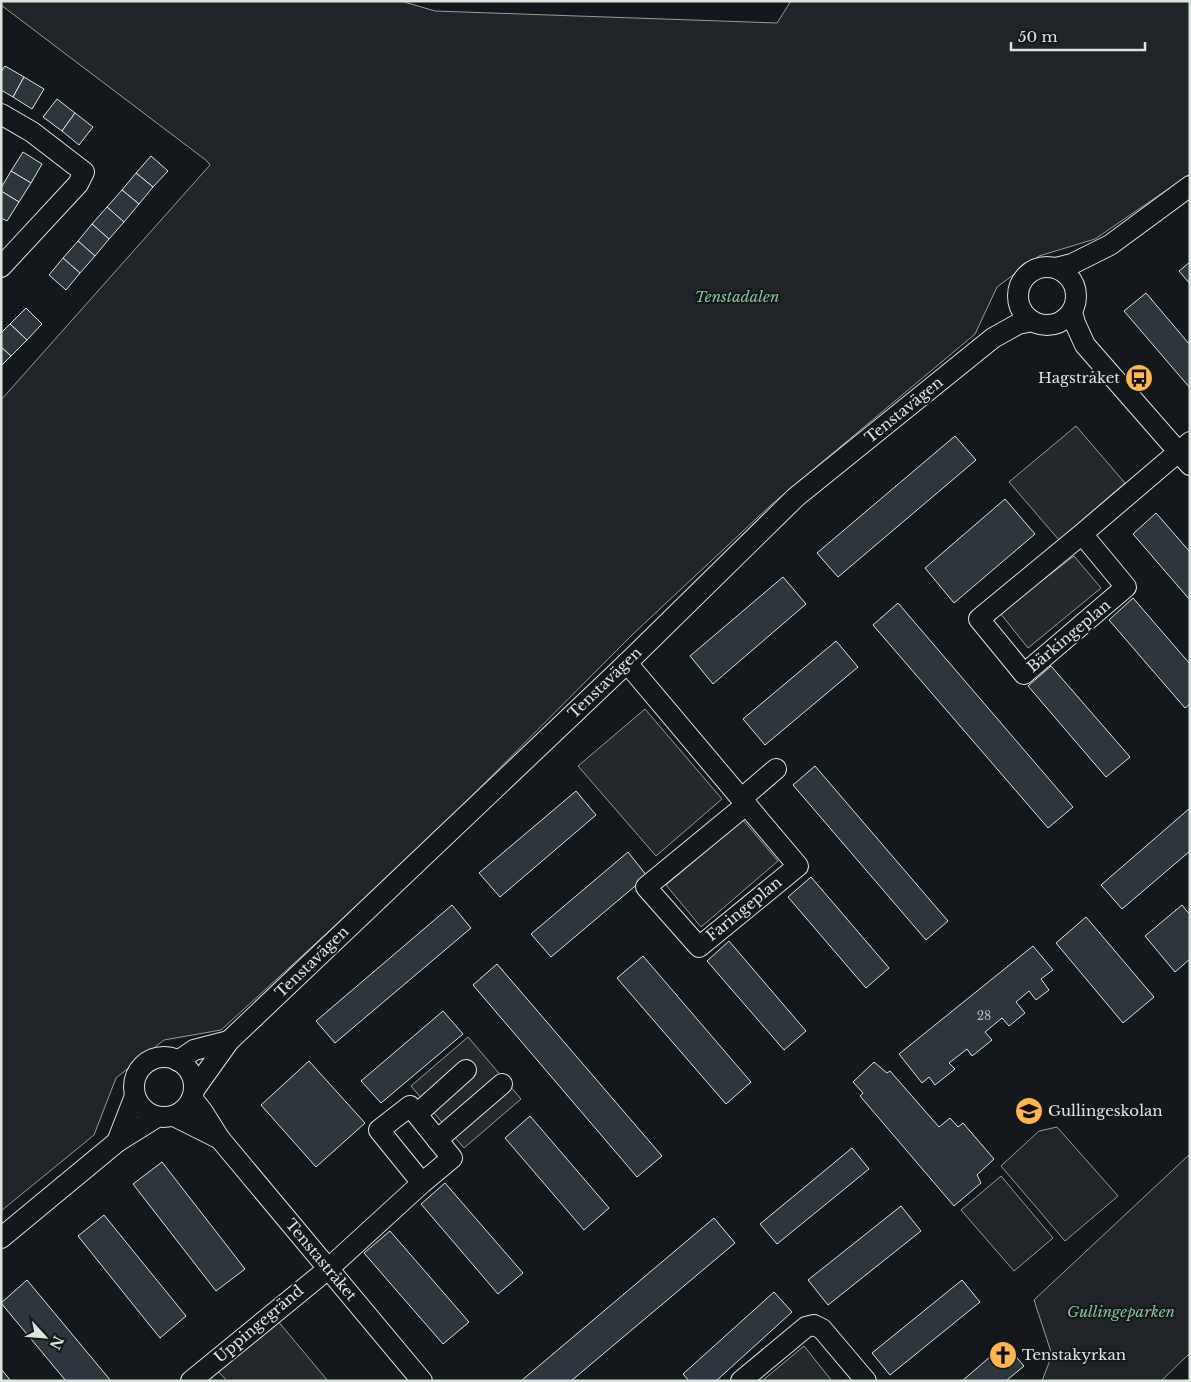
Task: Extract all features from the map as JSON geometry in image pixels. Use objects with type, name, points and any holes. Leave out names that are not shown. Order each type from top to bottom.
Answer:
[{"type":"street","points":[[1,114],[32,132],[84,172],[78,184],[1,266]]},
{"type":"street","points":[[1056,268],[1072,264],[1110,246],[1190,186]]},
{"type":"street","points":[[1075,286],[1110,246]]},
{"type":"street","points":[[1040,323],[1058,324],[1066,319],[1076,304],[1077,294],[1071,278],[1056,268],[1039,268],[1024,278],[1018,296],[1020,306],[1024,314],[1040,323],[1085,344]]},
{"type":"street","name":"Tenstavägen","points":[[993,338],[1009,315],[1018,296]]},
{"type":"street","points":[[1072,312],[1085,344],[1186,453]]},
{"type":"street","name":"Tenstavägen","points":[[193,1094],[230,1041],[627,663],[796,497],[993,338],[1018,324],[1040,323]]},
{"type":"street","name":"Bärkingeplan","points":[[1082,534],[1126,588],[1024,674],[979,619],[1082,534],[1186,453]]},
{"type":"street","name":"Faringeplan","points":[[627,663],[745,801],[798,866],[699,946],[646,887],[745,801]]},
{"type":"street","points":[[745,801],[776,769]]},
{"type":"street","name":"Tenstavägen","points":[[178,1061],[194,1050],[230,1041]]},
{"type":"street","points":[[1,1238],[117,1142],[165,1116],[181,1112],[188,1106],[193,1094],[193,1081],[190,1073],[178,1061],[160,1057],[144,1065],[134,1080],[133,1088],[138,1103],[143,1110],[150,1114],[165,1116]]},
{"type":"street","points":[[417,1114],[466,1070]]},
{"type":"street","points":[[422,1183],[379,1130],[410,1106],[437,1140],[502,1084]]},
{"type":"street","name":"Tenstastråket","points":[[193,1094],[220,1139],[422,1381]]},
{"type":"street","points":[[117,1142],[135,1096]]},
{"type":"street","name":"Tenstastråket","points":[[165,1116],[220,1139]]},
{"type":"street","name":"Uppingegränd","points":[[191,1381],[328,1268],[452,1158],[437,1140]]},
{"type":"street","points":[[741,1381],[806,1327],[814,1325],[822,1329],[866,1381]]},
{"type":"green space","name":"Tenstadalen","points":[[1,1],[401,1],[435,11],[777,23],[791,1],[1190,1],[1190,174],[1095,239],[1039,256],[997,287],[975,334],[772,504],[633,634],[420,848],[221,1030],[164,1040],[116,1078],[94,1135],[1,1211],[1,400],[210,165],[1,5]]},
{"type":"green space","points":[[1057,1127],[1118,1196],[1065,1241],[1001,1166],[1039,1131]]},
{"type":"green space","name":"Gullingeparken","points":[[1190,1154],[1190,1353],[1161,1381],[1042,1381],[1052,1355],[1034,1300]]},
{"type":"green space","points":[[1001,1176],[1053,1238],[1014,1271],[961,1210]]},
{"type":"shaded area","points":[[1076,426],[1125,483],[1059,540],[1009,482]]},
{"type":"shaded area","points":[[1074,556],[1101,588],[1028,648],[1000,613]]},
{"type":"shaded area","points":[[645,709],[722,799],[656,856],[578,766]]},
{"type":"shaded area","points":[[743,820],[778,861],[701,927],[666,885]]},
{"type":"shaded area","points":[[468,1037],[521,1099],[464,1148],[411,1086]]},
{"type":"shaded area","points":[[277,1320],[328,1381],[227,1381],[217,1370]]},
{"type":"shaded area","points":[[804,1346],[832,1381],[762,1381]]},
{"type":"building","points":[[5,66],[24,77],[13,97],[1,90],[1,72]]},
{"type":"building","points":[[24,77],[44,89],[32,109],[13,97]]},
{"type":"building","points":[[57,99],[75,113],[62,131],[43,117]]},
{"type":"building","points":[[75,113],[93,127],[79,145],[62,131]]},
{"type":"building","points":[[23,152],[42,164],[31,183],[11,171]]},
{"type":"building","points":[[151,156],[168,171],[153,187],[136,173]]},
{"type":"building","points":[[11,171],[31,183],[19,202],[1,191]]},
{"type":"building","points":[[136,173],[153,187],[139,204],[122,190]]},
{"type":"building","points":[[122,190],[139,204],[124,222],[107,207]]},
{"type":"building","points":[[1,191],[19,202],[7,221],[1,218]]},
{"type":"building","points":[[107,207],[124,222],[109,239],[92,224]]},
{"type":"building","points":[[92,224],[109,239],[95,256],[78,241]]},
{"type":"building","points":[[78,241],[95,256],[80,273],[63,258]]},
{"type":"building","points":[[63,258],[80,273],[66,290],[49,275]]},
{"type":"building","points":[[1190,262],[1190,284],[1179,271]]},
{"type":"building","points":[[1146,293],[1190,345],[1190,388],[1124,311]]},
{"type":"building","points":[[26,308],[42,324],[27,340],[10,324]]},
{"type":"building","points":[[10,324],[27,340],[11,356],[1,347],[1,333]]},
{"type":"building","points":[[1,347],[11,356],[1,366]]},
{"type":"building","points":[[955,436],[976,460],[838,577],[817,553]]},
{"type":"building","points":[[1005,499],[1035,534],[954,603],[925,568]]},
{"type":"building","points":[[1156,513],[1190,552],[1190,600],[1133,534]]},
{"type":"building","points":[[783,577],[806,604],[713,684],[690,656]]},
{"type":"building","points":[[1133,598],[1190,664],[1190,704],[1185,708],[1109,620]]},
{"type":"building","points":[[898,603],[1073,807],[1048,828],[873,625]]},
{"type":"building","points":[[836,641],[858,667],[765,745],[743,719]]},
{"type":"building","points":[[1051,666],[1130,757],[1106,777],[1028,686]]},
{"type":"building","points":[[815,766],[948,921],[926,940],[793,785]]},
{"type":"building","points":[[576,791],[596,815],[500,897],[479,873]]},
{"type":"building","points":[[1190,808],[1190,851],[1122,909],[1101,885]]},
{"type":"building","points":[[628,852],[647,876],[551,957],[531,934]]},
{"type":"building","points":[[811,877],[889,968],[866,988],[788,897]]},
{"type":"building","points":[[452,905],[471,928],[335,1043],[316,1021]]},
{"type":"building","points":[[1182,905],[1190,915],[1190,959],[1175,972],[1145,936]]},
{"type":"building","points":[[1086,917],[1154,997],[1123,1023],[1056,943]]},
{"type":"building","points":[[729,941],[806,1031],[784,1050],[707,961]]},
{"type":"building","points":[[1033,946],[1053,970],[1041,979],[1049,990],[1036,1000],[1029,991],[1016,1002],[1025,1013],[1009,1026],[1002,1018],[985,1032],[992,1040],[972,1056],[967,1049],[949,1063],[955,1069],[935,1085],[929,1077],[922,1083],[899,1054]]},
{"type":"building","points":[[643,956],[751,1082],[726,1104],[617,978]]},
{"type":"building","points":[[497,964],[662,1156],[637,1177],[473,985]]},
{"type":"building","points":[[443,1011],[463,1034],[381,1103],[361,1081]]},
{"type":"building","points":[[309,1061],[365,1123],[316,1167],[261,1105]]},
{"type":"building","points":[[874,1062],[887,1073],[890,1071],[939,1127],[950,1118],[958,1127],[963,1123],[994,1159],[977,1175],[981,1183],[954,1206],[860,1096],[863,1093],[853,1082]]},
{"type":"building","points":[[530,1116],[609,1208],[584,1230],[505,1138]]},
{"type":"building","points":[[852,1148],[869,1169],[777,1244],[760,1224]]},
{"type":"building","points":[[162,1162],[245,1269],[216,1291],[133,1184]]},
{"type":"building","points":[[445,1183],[523,1273],[498,1294],[421,1204]]},
{"type":"building","points":[[901,1206],[921,1231],[828,1305],[808,1280]]},
{"type":"building","points":[[104,1215],[186,1316],[160,1338],[78,1236]]},
{"type":"building","points":[[714,1218],[735,1243],[571,1381],[521,1381]]},
{"type":"building","points":[[390,1231],[469,1322],[443,1344],[364,1253]]},
{"type":"building","points":[[27,1280],[111,1381],[66,1381],[1,1303]]},
{"type":"building","points":[[962,1280],[980,1302],[890,1375],[872,1353]]},
{"type":"building","points":[[774,1292],[792,1312],[716,1381],[689,1381],[683,1374]]},
{"type":"building","name":"Tenstakyrkan","points":[[1005,1344],[1024,1366],[1008,1381],[962,1381]]},
{"type":"building","points":[[1,1369],[11,1381],[1,1381]]},
{"type":"place","name":"Hagstråket","points":[[1139,378]]},
{"type":"place","name":"Gullingeskolan","points":[[1029,1111]]},
{"type":"place","name":"Tenstakyrkan","points":[[1003,1355]]}]
